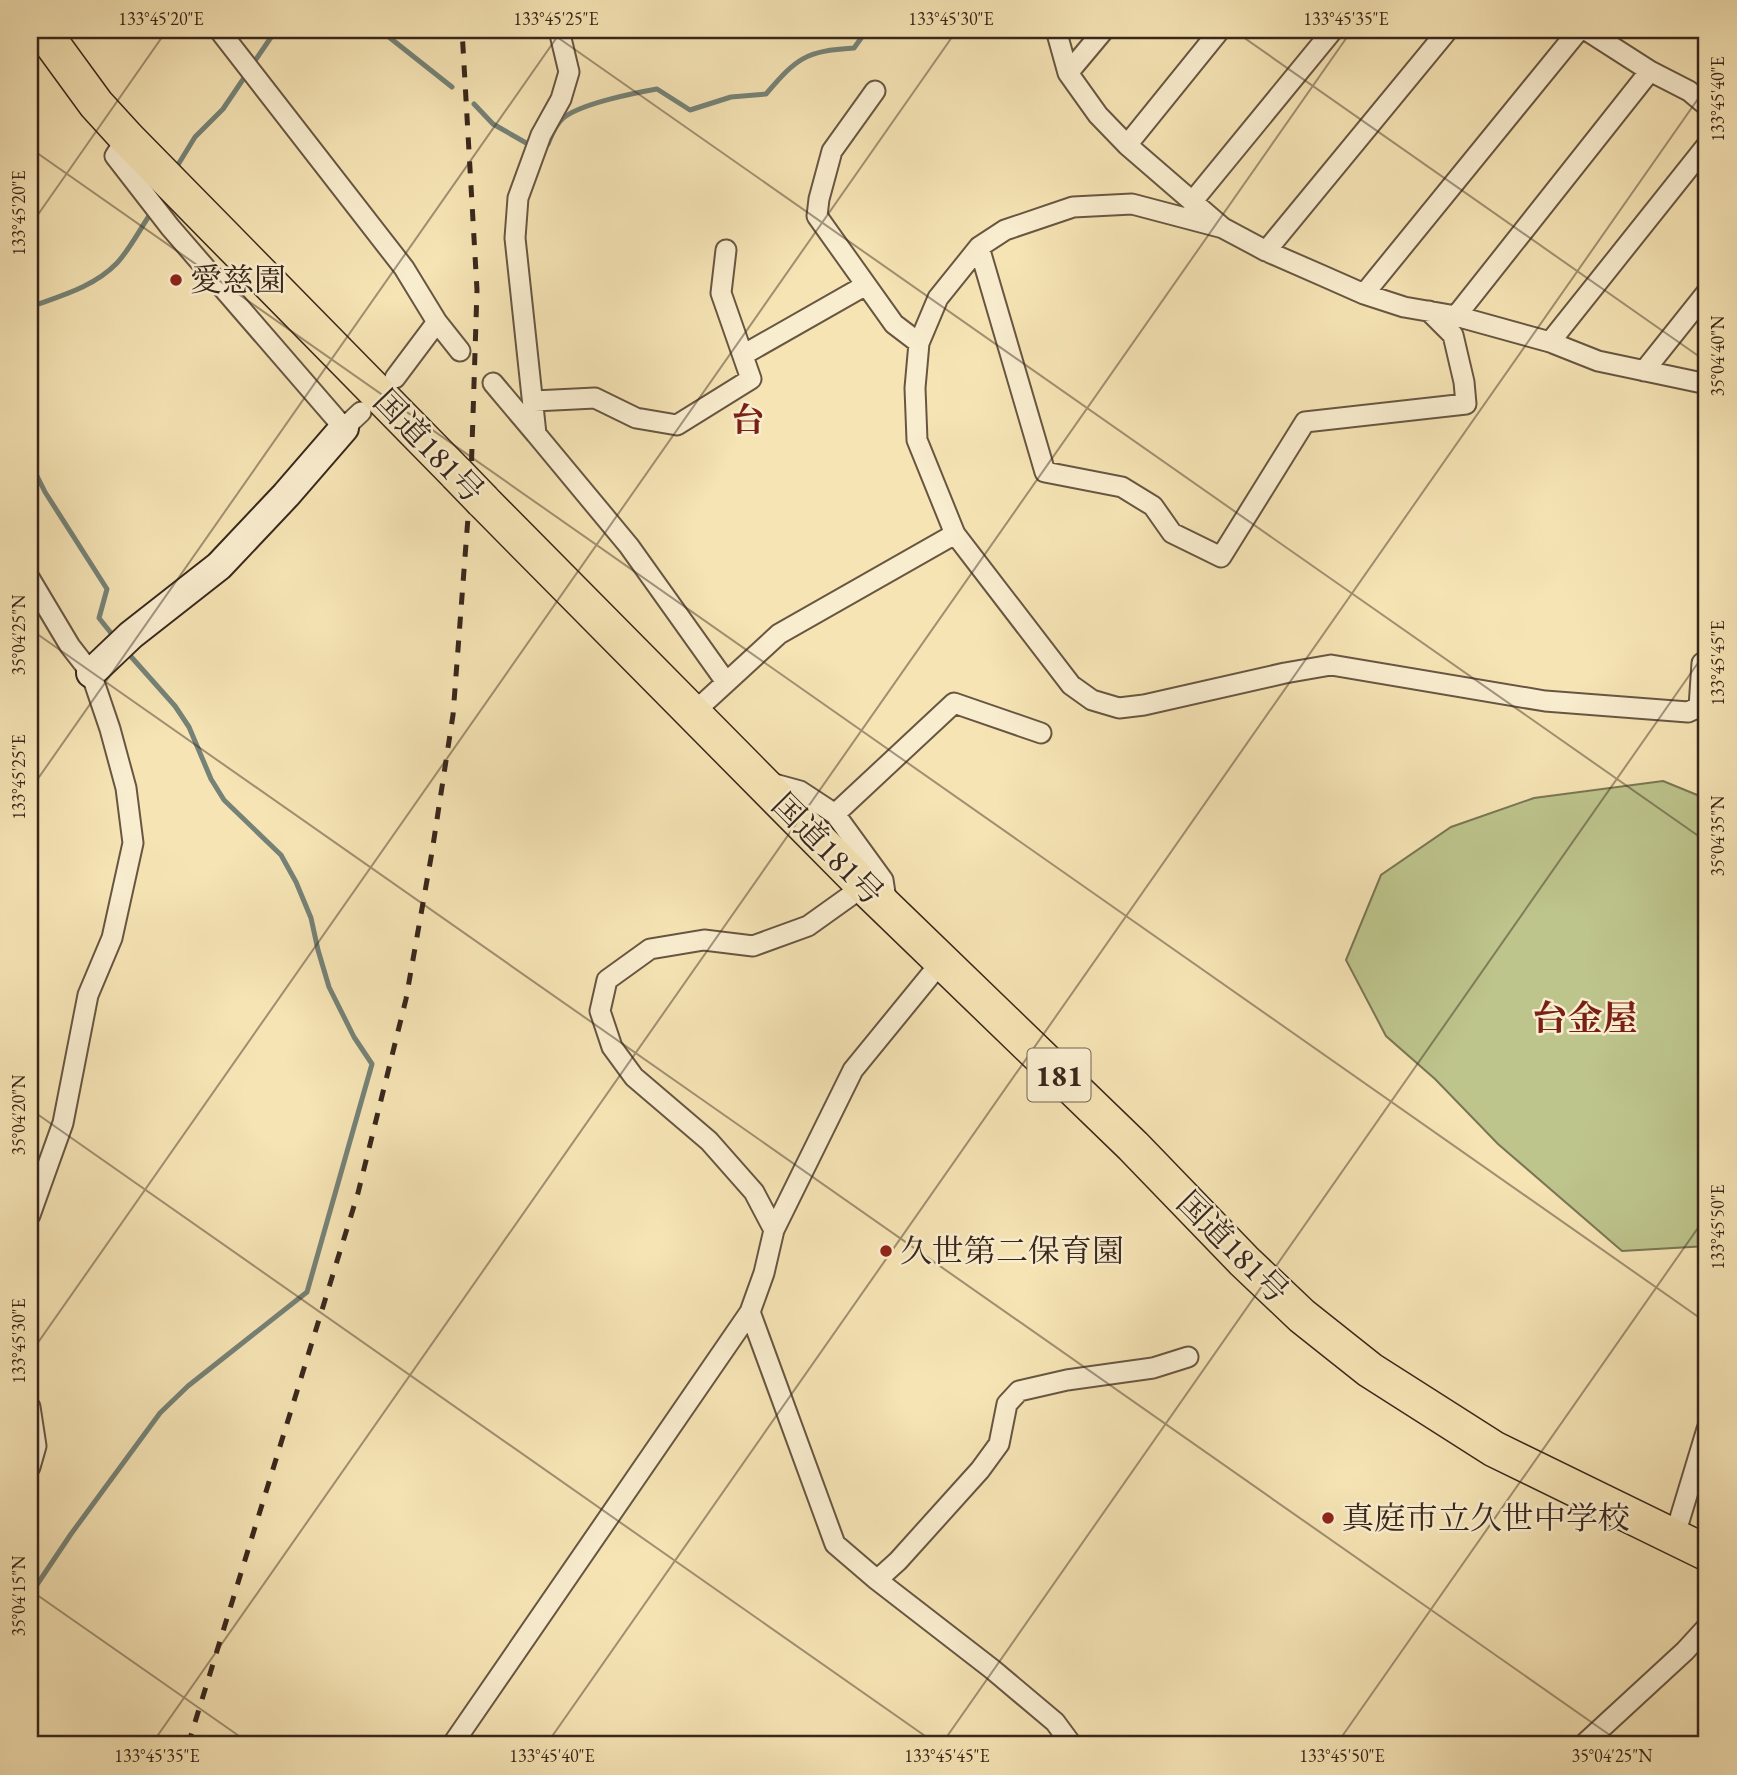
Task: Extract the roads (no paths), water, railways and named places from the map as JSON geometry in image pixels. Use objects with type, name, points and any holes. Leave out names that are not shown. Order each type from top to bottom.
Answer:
[{"type":"highway","name":"国道181号","points":[[42,30],[96,104],[127,138],[876,897],[1133,1146],[1302,1316],[1370,1370],[1494,1449],[1707,1553]]},
{"type":"street","points":[[219,30],[404,268],[437,322],[460,351]]},
{"type":"street","points":[[536,434],[515,238],[518,198],[541,135],[561,99],[569,72],[559,30]]},
{"type":"street","points":[[1056,30],[1068,73],[1098,115],[1127,145],[1223,228],[1266,251],[1364,294],[1404,307],[1456,316],[1550,341],[1598,361],[1707,384]]},
{"type":"street","points":[[1068,73],[1104,30]]},
{"type":"street","points":[[1127,145],[1220,30]]},
{"type":"street","points":[[1192,202],[1333,30]]},
{"type":"street","points":[[1266,251],[1448,30]]},
{"type":"street","points":[[1364,294],[1579,30]]},
{"type":"street","points":[[1586,30],[1650,71],[1689,90],[1707,106]]},
{"type":"street","points":[[1456,316],[1650,71]]},
{"type":"street","points":[[875,91],[832,151],[817,216],[894,324],[919,343]]},
{"type":"street","points":[[91,673],[131,635],[219,566],[352,420],[170,227],[115,156],[127,138]]},
{"type":"street","points":[[1550,341],[1707,145]]},
{"type":"street","points":[[1223,228],[1132,204],[1073,207],[1005,230],[979,247],[938,298],[919,343],[915,388],[917,440],[955,534],[1071,685],[1092,700],[1119,708],[1331,665],[1545,701],[1688,712],[1699,707],[1702,663],[1707,662]]},
{"type":"street","points":[[979,247],[1045,472],[1122,487],[1153,506],[1172,533],[1221,558],[1305,422],[1466,404],[1464,382],[1453,335],[1429,311]]},
{"type":"street","points":[[534,401],[595,398],[636,418],[677,425],[751,379],[721,293],[726,250]]},
{"type":"street","points":[[743,355],[866,285]]},
{"type":"street","points":[[1644,371],[1707,292]]},
{"type":"street","points":[[395,378],[437,322]]},
{"type":"street","points":[[493,383],[629,547],[726,682]]},
{"type":"street","points":[[693,713],[779,634],[955,534]]},
{"type":"street","points":[[30,579],[70,646],[91,673],[126,788],[133,843],[112,938],[88,995],[63,1123],[30,1215]]},
{"type":"street","points":[[835,814],[954,703],[1041,733]]},
{"type":"street","points":[[760,780],[800,791],[835,814],[883,880],[876,897],[753,946],[704,940],[650,949],[607,980],[600,1011],[612,1047],[634,1077],[709,1141],[754,1192],[774,1230]]},
{"type":"street","points":[[455,1744],[750,1312],[764,1273],[774,1230],[853,1070],[942,961]]},
{"type":"street","points":[[750,1312],[835,1544],[992,1669],[1055,1723],[1072,1745]]},
{"type":"street","points":[[877,1580],[898,1561],[980,1470],[999,1444],[1007,1404],[1018,1391],[1067,1380],[1153,1368],[1188,1357]]},
{"type":"street","points":[[30,1408],[36,1446],[30,1467]]},
{"type":"street","points":[[1674,1538],[1707,1429]]},
{"type":"street","points":[[1583,1745],[1685,1651],[1707,1627]]},
{"type":"waterway","points":[[252,65],[276,30]]},
{"type":"waterway","points":[[380,30],[452,87]]},
{"type":"waterway","points":[[548,144],[557,125],[566,116],[585,107],[623,96],[657,89],[690,110],[731,97],[766,94],[795,64],[824,51],[854,48],[867,30]]},
{"type":"waterway","points":[[176,168],[195,137],[223,109],[246,75]]},
{"type":"waterway","points":[[474,104],[493,124],[528,144]]},
{"type":"waterway","points":[[30,307],[76,290],[108,271],[126,252],[151,213]]},
{"type":"waterway","points":[[30,462],[45,492],[107,589],[99,618],[115,638]]},
{"type":"waterway","points":[[30,1595],[160,1413],[188,1386],[307,1292],[372,1064],[354,1037],[329,987],[311,918],[281,855],[224,800],[211,779],[189,727],[175,706],[126,651]]},
{"type":"railway","points":[[188,1745],[358,1193],[406,999],[432,852],[453,715],[471,478],[477,290],[462,30]]},
{"type":"place","name":"愛慈園","points":[[176,280]]},
{"type":"place","name":"久世第二保育園","points":[[886,1251]]},
{"type":"place","name":"真庭市立久世中学校","points":[[1328,1518]]},
{"type":"district","name":"台","points":[[748,419]]},
{"type":"district","name":"台金屋","points":[[1585,1017]]}]
